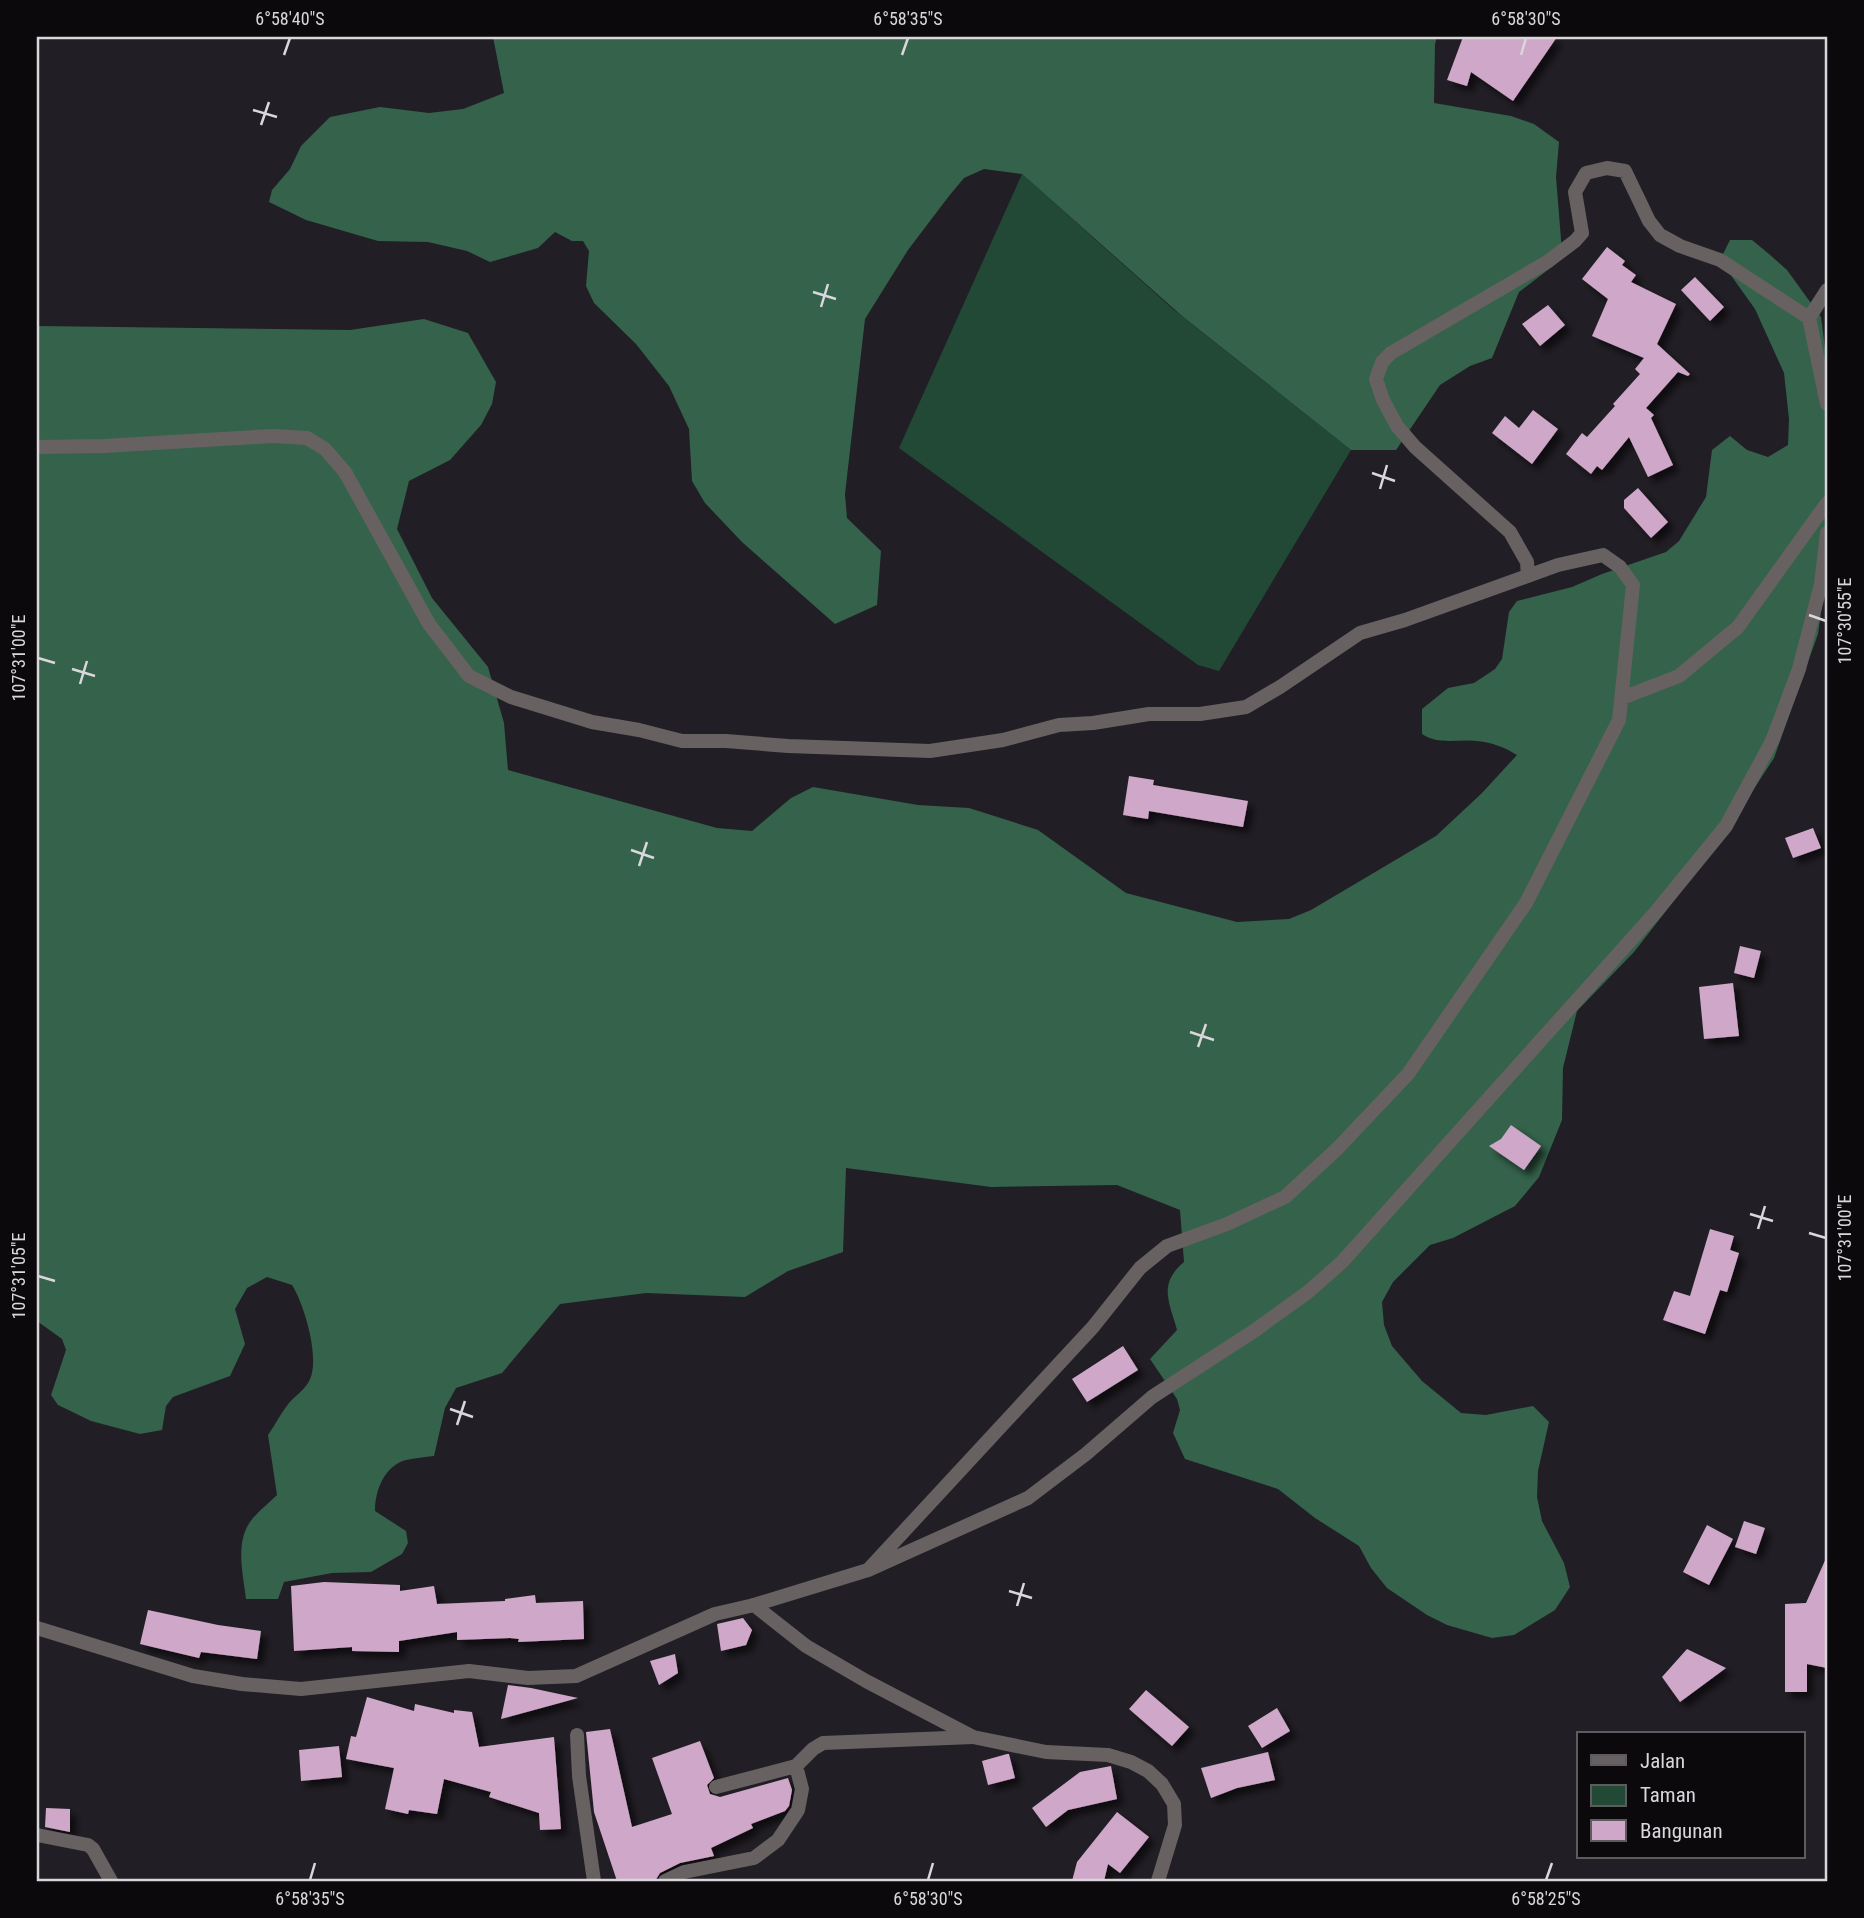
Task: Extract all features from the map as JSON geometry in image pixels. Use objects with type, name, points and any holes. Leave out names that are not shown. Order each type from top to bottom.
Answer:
[{"type":"street","points":[[1528,576],[1527,562],[1510,533],[1415,447],[1397,426],[1383,400],[1376,379],[1382,362],[1391,353],[1547,262],[1575,241],[1582,233],[1575,192],[1586,173],[1607,168],[1625,171],[1660,235],[1720,260],[1809,318]]},
{"type":"street","points":[[1827,290],[1809,318],[1827,404]]},
{"type":"street","points":[[37,447],[104,446],[273,436],[307,438],[325,449],[345,472],[429,624],[469,676],[511,697],[592,722],[682,741],[930,751],[1003,740],[1059,725],[1093,723],[1149,714],[1200,715],[1246,707],[1360,633],[1405,620],[1558,565],[1603,555],[1620,567],[1633,585],[1619,720],[1526,903],[1408,1074],[1337,1149],[1285,1197],[1227,1224],[1167,1246],[1140,1268],[1093,1327],[868,1570]]},
{"type":"street","points":[[1622,698],[1679,676],[1738,627],[1827,503]]},
{"type":"street","points":[[37,1628],[193,1676],[242,1684],[301,1689],[469,1671],[528,1678],[576,1676],[715,1614],[754,1605],[868,1570],[1037,1492],[1152,1397],[1254,1331],[1308,1292],[1342,1262],[1656,913],[1726,826],[1772,741],[1799,670],[1821,584],[1827,533]]},
{"type":"street","points":[[754,1605],[806,1646],[973,1737]]},
{"type":"street","points":[[576,1735],[594,1881]]},
{"type":"street","points":[[716,1787],[796,1766],[813,1749],[824,1743],[973,1737],[1046,1752],[1108,1755],[1148,1771],[1162,1784],[1174,1804],[1175,1825],[1157,1881]]},
{"type":"street","points":[[665,1881],[684,1872],[754,1858],[778,1840],[798,1810],[802,1789],[796,1766]]},
{"type":"street","points":[[37,1835],[88,1844],[111,1881]]},
{"type":"green space","points":[[493,37],[1437,37],[1434,103],[1511,116],[1534,124],[1559,142],[1556,177],[1562,252],[1557,263],[1519,292],[1492,358],[1470,366],[1440,385],[1396,450],[1351,450],[1182,316],[1022,174],[984,169],[964,178],[908,250],[865,319],[845,494],[847,518],[881,551],[877,605],[835,624],[742,542],[705,503],[692,481],[689,429],[669,386],[636,344],[594,303],[586,286],[589,251],[583,241],[572,241],[555,232],[538,248],[490,262],[467,251],[428,242],[378,241],[306,220],[269,202],[272,190],[290,169],[301,146],[330,117],[380,107],[429,113],[463,109],[504,93]]},
{"type":"green space","points":[[1022,174],[1173,309],[1351,450],[1219,671],[1198,665],[899,448]]},
{"type":"green space","points":[[1730,240],[1752,240],[1769,254],[1787,270],[1821,317],[1827,364],[1827,569],[1818,634],[1774,758],[1718,844],[1634,952],[1577,1011],[1563,1068],[1562,1120],[1539,1177],[1515,1206],[1453,1238],[1430,1245],[1393,1282],[1382,1302],[1384,1325],[1392,1346],[1422,1381],[1461,1413],[1486,1415],[1533,1406],[1549,1422],[1538,1471],[1537,1497],[1542,1521],[1564,1563],[1570,1587],[1555,1610],[1514,1635],[1492,1638],[1447,1625],[1387,1588],[1371,1568],[1359,1546],[1315,1518],[1278,1489],[1185,1459],[1173,1433],[1180,1410],[1177,1399],[1150,1359],[1177,1330],[1169,1302],[1168,1286],[1176,1270],[1184,1262],[1180,1210],[1117,1185],[991,1187],[846,1168],[843,1252],[788,1271],[745,1297],[646,1293],[560,1304],[502,1373],[456,1388],[445,1408],[434,1456],[398,1463],[382,1480],[375,1511],[406,1531],[408,1543],[402,1554],[371,1572],[332,1573],[284,1582],[278,1599],[246,1599],[242,1546],[243,1536],[253,1518],[277,1495],[268,1435],[289,1403],[306,1386],[313,1369],[309,1331],[292,1285],[267,1277],[247,1288],[235,1309],[245,1344],[230,1376],[173,1397],[166,1406],[162,1430],[140,1434],[91,1421],[58,1405],[51,1395],[66,1350],[62,1339],[37,1321],[37,326],[350,330],[424,319],[468,333],[496,382],[492,404],[481,425],[450,460],[409,481],[397,529],[432,598],[488,667],[504,723],[508,770],[717,828],[752,831],[791,798],[813,787],[918,805],[969,808],[1038,830],[1126,893],[1237,922],[1289,919],[1311,910],[1436,836],[1482,793],[1517,755],[1487,742],[1441,741],[1428,737],[1422,734],[1422,709],[1448,688],[1474,683],[1495,669],[1502,659],[1509,612],[1517,601],[1572,587],[1666,552],[1679,541],[1706,497],[1712,450],[1730,436],[1747,450],[1768,457],[1788,445],[1789,419],[1784,373],[1755,309],[1720,260]]},
{"type":"building","points":[[1463,37],[1557,37],[1513,101],[1471,72],[1467,86],[1447,80]]},
{"type":"building","points":[[1607,247],[1625,261],[1622,265],[1636,275],[1631,282],[1676,304],[1657,344],[1690,374],[1688,376],[1678,372],[1646,408],[1654,415],[1651,418],[1673,465],[1648,477],[1629,437],[1602,470],[1597,466],[1591,474],[1566,454],[1582,433],[1587,437],[1615,406],[1613,404],[1640,374],[1635,369],[1644,358],[1592,336],[1608,299],[1582,279]]},
{"type":"building","points":[[1695,277],[1724,307],[1710,321],[1681,290]]},
{"type":"building","points":[[1548,305],[1565,325],[1540,346],[1522,324]]},
{"type":"building","points":[[1533,410],[1558,429],[1532,464],[1492,433],[1505,416],[1519,428]]},
{"type":"building","points":[[1638,488],[1668,522],[1651,538],[1624,508],[1624,500]]},
{"type":"building","points":[[1129,776],[1154,780],[1153,785],[1248,801],[1243,827],[1149,811],[1148,819],[1123,815]]},
{"type":"building","points":[[1813,828],[1821,848],[1793,858],[1785,838]]},
{"type":"building","points":[[1740,946],[1761,951],[1754,978],[1734,973]]},
{"type":"building","points":[[1733,983],[1739,1036],[1704,1039],[1699,987]]},
{"type":"building","points":[[1511,1125],[1541,1146],[1524,1170],[1489,1146],[1501,1139]]},
{"type":"building","points":[[1710,1229],[1734,1236],[1730,1250],[1739,1253],[1727,1292],[1720,1290],[1705,1334],[1663,1320],[1674,1291],[1690,1296]]},
{"type":"building","points":[[1123,1346],[1138,1370],[1087,1402],[1072,1379]]},
{"type":"building","points":[[1744,1521],[1765,1528],[1756,1554],[1735,1547]]},
{"type":"building","points":[[1707,1525],[1733,1539],[1709,1585],[1683,1572]]},
{"type":"building","points":[[1827,1556],[1827,1668],[1807,1664],[1807,1692],[1785,1692],[1785,1604],[1806,1603]]},
{"type":"building","points":[[324,1582],[400,1585],[400,1591],[434,1586],[437,1604],[505,1601],[535,1595],[536,1603],[583,1601],[584,1639],[518,1642],[519,1639],[510,1638],[457,1640],[457,1632],[399,1641],[399,1652],[352,1651],[352,1647],[294,1651],[291,1586]]},
{"type":"building","points":[[148,1610],[261,1631],[257,1659],[201,1652],[199,1658],[140,1644]]},
{"type":"building","points":[[743,1618],[752,1630],[746,1645],[721,1651],[717,1624]]},
{"type":"building","points":[[1687,1649],[1726,1668],[1680,1702],[1662,1677]]},
{"type":"building","points":[[675,1654],[678,1673],[659,1685],[650,1661]]},
{"type":"building","points":[[508,1685],[531,1688],[578,1698],[501,1719]]},
{"type":"building","points":[[1146,1690],[1189,1727],[1172,1746],[1129,1709]]},
{"type":"building","points":[[367,1697],[414,1711],[415,1704],[454,1713],[454,1710],[472,1712],[479,1747],[554,1737],[561,1829],[540,1830],[539,1813],[489,1797],[491,1792],[444,1779],[437,1814],[409,1810],[408,1814],[385,1809],[394,1768],[346,1759],[351,1736],[356,1737]]},
{"type":"building","points":[[1277,1708],[1290,1731],[1262,1748],[1248,1726]]},
{"type":"building","points":[[610,1729],[632,1827],[672,1814],[652,1758],[700,1741],[714,1778],[707,1785],[710,1794],[720,1797],[788,1778],[792,1790],[789,1806],[785,1811],[751,1824],[753,1828],[711,1848],[714,1856],[680,1863],[660,1873],[655,1881],[617,1881],[594,1812],[586,1732]]},
{"type":"building","points":[[339,1746],[342,1777],[301,1781],[299,1750]]},
{"type":"building","points":[[1268,1752],[1275,1780],[1237,1788],[1211,1798],[1201,1768]]},
{"type":"building","points":[[1009,1754],[1015,1778],[988,1785],[982,1761]]},
{"type":"building","points":[[1111,1766],[1117,1799],[1068,1810],[1046,1827],[1032,1808],[1080,1772]]},
{"type":"building","points":[[46,1808],[70,1809],[70,1832],[45,1827]]},
{"type":"building","points":[[1117,1812],[1149,1837],[1120,1873],[1108,1864],[1104,1881],[1072,1881],[1077,1862]]}]
